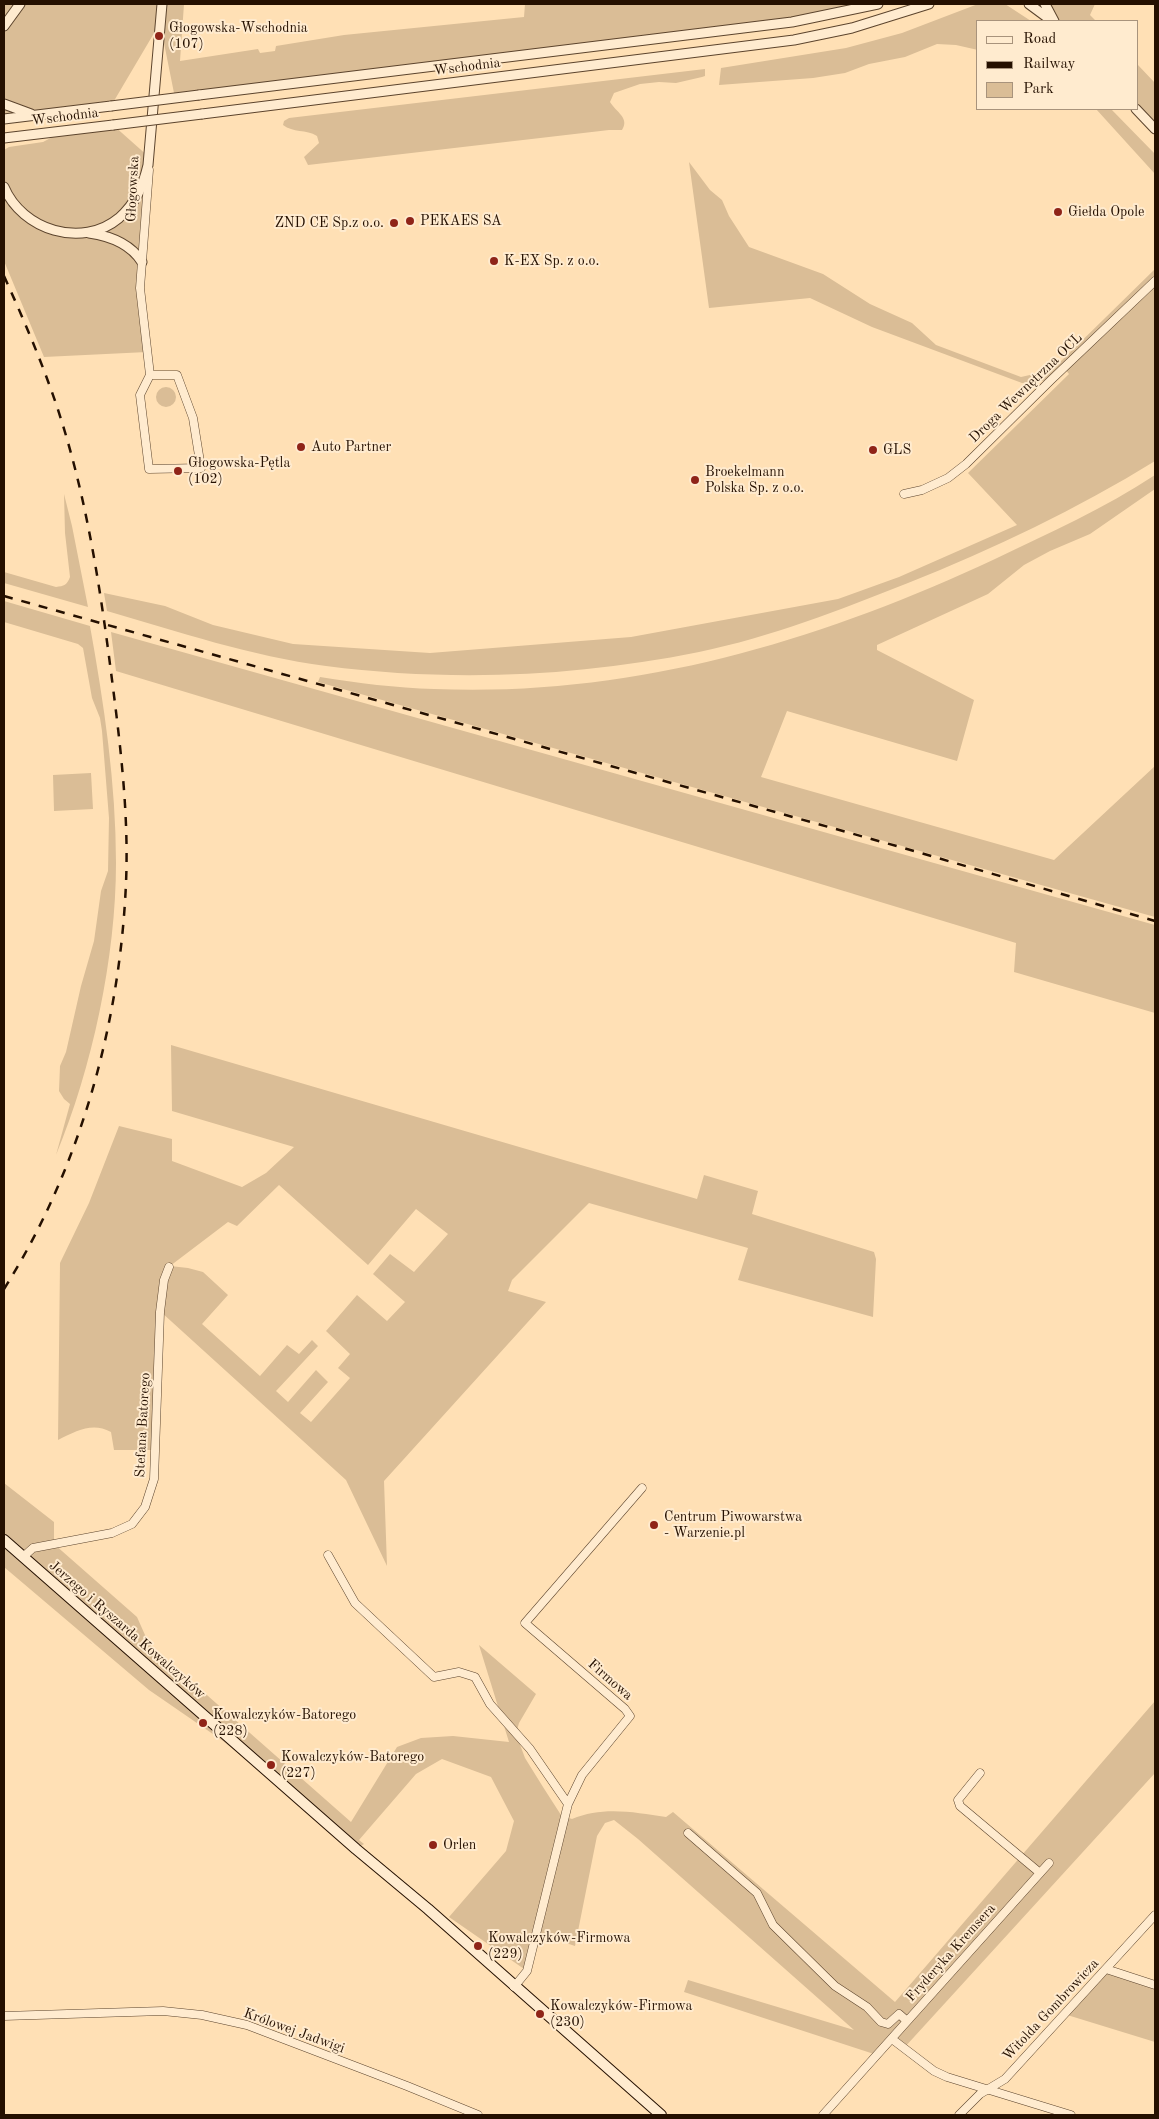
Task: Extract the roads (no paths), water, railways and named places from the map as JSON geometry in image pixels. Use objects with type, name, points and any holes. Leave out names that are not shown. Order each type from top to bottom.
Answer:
[{"type":"main road","name":"Jerzego i Ryszarda Kowalczyków","points":[[4,1540],[356,1849],[428,1909],[660,2115]]},
{"type":"street","points":[[4,26],[20,4]]},
{"type":"street","name":"Głogowska","points":[[150,376],[140,304],[149,184],[149,157],[162,4]]},
{"type":"street","name":"Wschodnia","points":[[4,120],[792,22],[878,4]]},
{"type":"street","name":"Wschodnia","points":[[4,138],[794,40],[852,28],[929,4]]},
{"type":"street","points":[[1029,4],[1052,20]]},
{"type":"street","points":[[1045,4],[1053,20]]},
{"type":"street","points":[[4,104],[36,116]]},
{"type":"street","points":[[1137,110],[1155,129]]},
{"type":"street","points":[[4,147],[16,137]]},
{"type":"street","points":[[86,232],[108,225],[128,209],[142,186],[149,157]]},
{"type":"street","points":[[4,187],[18,209],[33,222],[60,232],[86,232],[103,235],[120,242],[135,253],[142,262]]},
{"type":"street","name":"Droga Wewnętrzna OCL","points":[[904,494],[922,490],[948,478],[966,464],[1155,281]]},
{"type":"street","points":[[178,375],[193,418],[201,468],[149,469],[140,395],[150,376],[178,375]]},
{"type":"street","name":"Stefana Batorego","points":[[23,1557],[33,1548],[112,1533],[132,1524],[145,1507],[154,1479],[160,1312],[164,1280],[169,1267]]},
{"type":"street","name":"Firmowa","points":[[514,1987],[526,1971],[568,1804],[582,1775],[630,1716],[625,1709],[525,1623],[642,1488]]},
{"type":"street","points":[[328,1555],[355,1603],[434,1677],[459,1672],[475,1677],[490,1704],[530,1749],[568,1804]]},
{"type":"street","points":[[980,1773],[958,1800],[960,1806],[1040,1873]]},
{"type":"street","points":[[688,1833],[757,1894],[773,1924],[835,1986],[867,2008],[882,2022],[888,2024],[899,2014],[907,2021]]},
{"type":"street","name":"Fryderyka Kremsera","points":[[823,2115],[1049,1863]]},
{"type":"street","name":"Witolda Gombrowicza","points":[[959,2115],[968,2104],[986,2090],[1005,2079],[1155,1915]]},
{"type":"street","points":[[1106,1969],[1155,1985]]},
{"type":"street","name":"Królowej Jadwigi","points":[[4,2016],[163,2012],[189,2013],[211,2017],[247,2025],[478,2115]]},
{"type":"street","points":[[892,2038],[934,2071],[986,2090],[1071,2115]]},
{"type":"railway","points":[[4,276],[54,397],[82,496],[94,555],[118,725],[125,804],[127,857],[122,936],[115,989],[105,1042],[91,1094],[74,1145],[54,1195],[31,1243],[4,1289]]},
{"type":"railway","points":[[4,596],[900,847],[1155,921]]},
{"type":"place","name":"Głogowska-Wschodnia (107)","points":[[159,36]]},
{"type":"place","name":"Giełda Opole","points":[[1058,212]]},
{"type":"place","name":"PEKAES SA","points":[[410,221]]},
{"type":"place","name":"ZND CE Sp.z o.o.","points":[[394,223]]},
{"type":"place","name":"K-EX Sp. z o.o.","points":[[494,261]]},
{"type":"place","name":"Auto Partner","points":[[301,447]]},
{"type":"place","name":"GLS","points":[[873,450]]},
{"type":"place","name":"Głogowska-Pętla (102)","points":[[178,471]]},
{"type":"place","name":"Broekelmann Polska Sp. z o.o.","points":[[695,480]]},
{"type":"place","name":"Centrum Piwowarstwa - Warzenie.pl","points":[[654,1525]]},
{"type":"place","name":"Kowalczyków-Batorego (228)","points":[[203,1723]]},
{"type":"place","name":"Kowalczyków-Batorego (227)","points":[[271,1765]]},
{"type":"place","name":"Orlen","points":[[433,1845]]},
{"type":"place","name":"Kowalczyków-Firmowa (229)","points":[[478,1946]]},
{"type":"place","name":"Kowalczyków-Firmowa (230)","points":[[540,2014]]}]
